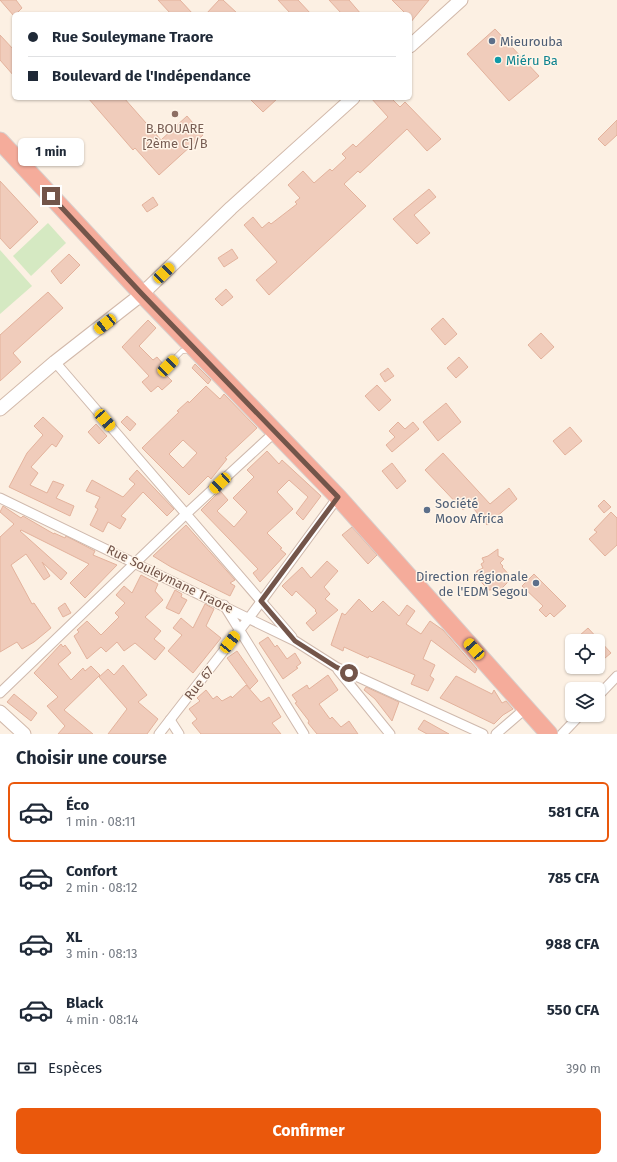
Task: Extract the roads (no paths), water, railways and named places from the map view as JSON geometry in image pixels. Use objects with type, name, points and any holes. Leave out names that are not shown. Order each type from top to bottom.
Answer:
[{"type":"highway","points":[[0,141],[195,350],[338,497],[550,734]]},
{"type":"main road","points":[[412,44],[461,0]]},
{"type":"main road","points":[[0,409],[55,362],[142,294],[231,208],[351,100]]},
{"type":"main road","points":[[0,712],[24,734]]},
{"type":"street","points":[[55,362],[295,641]]},
{"type":"street","points":[[0,693],[186,514],[275,432]]},
{"type":"street","name":"Rue 67","points":[[159,734],[249,618],[338,497]]},
{"type":"street","name":"Rue Souleymane Traore","points":[[0,498],[224,605],[295,641],[336,667]]},
{"type":"street","points":[[224,605],[304,734]]},
{"type":"street","points":[[336,667],[390,734]]},
{"type":"street","points":[[336,667],[483,734]]},
{"type":"street","points":[[605,689],[617,676]]},
{"type":"street","points":[[496,734],[526,708]]},
{"type":"street","points":[[170,720],[179,734]]},
{"type":"street","points":[[562,734],[573,722]]},
{"type":"lane","points":[[168,366],[182,351],[195,350]]},
{"type":"place","name":"Mieurouba","points":[[492,41]]},
{"type":"place","name":"Miéru Ba","points":[[498,60]]},
{"type":"place","name":"B.BOUARE [2ème C]/B","points":[[175,114]]},
{"type":"place","name":"Société Moov Africa","points":[[427,510]]},
{"type":"place","name":"Direction régionale de l'EDM Segou","points":[[536,583]]}]
